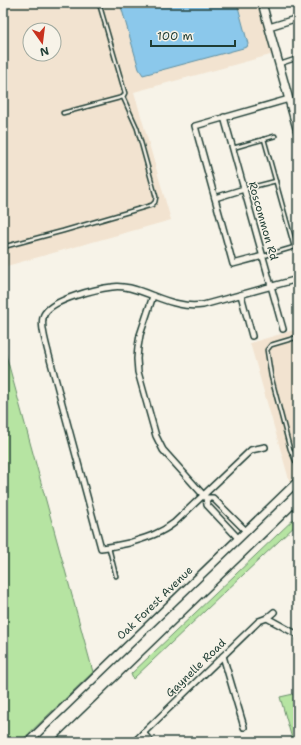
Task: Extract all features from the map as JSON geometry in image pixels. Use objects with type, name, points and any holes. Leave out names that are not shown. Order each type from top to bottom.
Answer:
[{"type":"street","points":[[262,3],[298,132]]},
{"type":"street","points":[[269,27],[298,18]]},
{"type":"street","points":[[263,256],[234,264],[195,126],[289,99]]},
{"type":"street","name":"Roscommon Rd","points":[[224,117],[283,330]]},
{"type":"street","points":[[215,198],[244,189]]},
{"type":"street","points":[[265,447],[251,450],[205,496],[166,530],[155,535],[109,548],[101,548],[47,348],[42,325],[44,314],[53,305],[68,298],[114,286],[131,289],[178,304],[192,306],[204,305],[298,279]]},
{"type":"street","points":[[241,295],[252,336]]},
{"type":"street","points":[[154,296],[140,335],[137,359],[138,372],[156,436],[163,450],[205,496],[207,505],[238,538]]},
{"type":"street","name":"Oak Forest Avenue","points":[[28,742],[298,480]]},
{"type":"street","points":[[205,496],[212,498],[246,531]]},
{"type":"street","name":"Gaynelle Road","points":[[134,742],[259,621],[274,612]]},
{"type":"street","points":[[266,618],[298,635]]},
{"type":"street","points":[[223,656],[244,727]]},
{"type":"street","points":[[143,733],[151,742]]},
{"type":"lane","points":[[3,5],[7,3]]},
{"type":"lane","points":[[3,247],[152,205],[155,202],[156,196],[137,128],[123,97],[125,92],[99,3]]},
{"type":"lane","points":[[279,64],[298,58]]},
{"type":"lane","points":[[63,113],[123,97]]},
{"type":"lane","points":[[233,148],[275,136]]},
{"type":"lane","points":[[264,139],[294,248]]},
{"type":"lane","points":[[244,189],[276,181]]},
{"type":"lane","points":[[263,256],[298,246]]},
{"type":"lane","points":[[298,337],[271,345],[267,350],[271,376],[290,449],[298,467]]},
{"type":"lane","points":[[109,548],[116,576]]},
{"type":"shaded area","points":[[3,3],[259,3],[274,54],[134,92],[171,220],[3,267]]},
{"type":"shaded area","points":[[298,329],[298,475],[290,483],[250,343]]},
{"type":"green space","points":[[3,344],[93,672],[20,742],[3,742]]},
{"type":"green space","points":[[298,515],[298,523],[133,679],[131,674]]},
{"type":"green space","points":[[298,693],[298,742],[293,742],[280,697]]},
{"type":"water","points":[[120,3],[237,3],[248,44],[247,47],[143,75],[139,69]]},
{"type":"railway","points":[[53,742],[298,505]]}]
